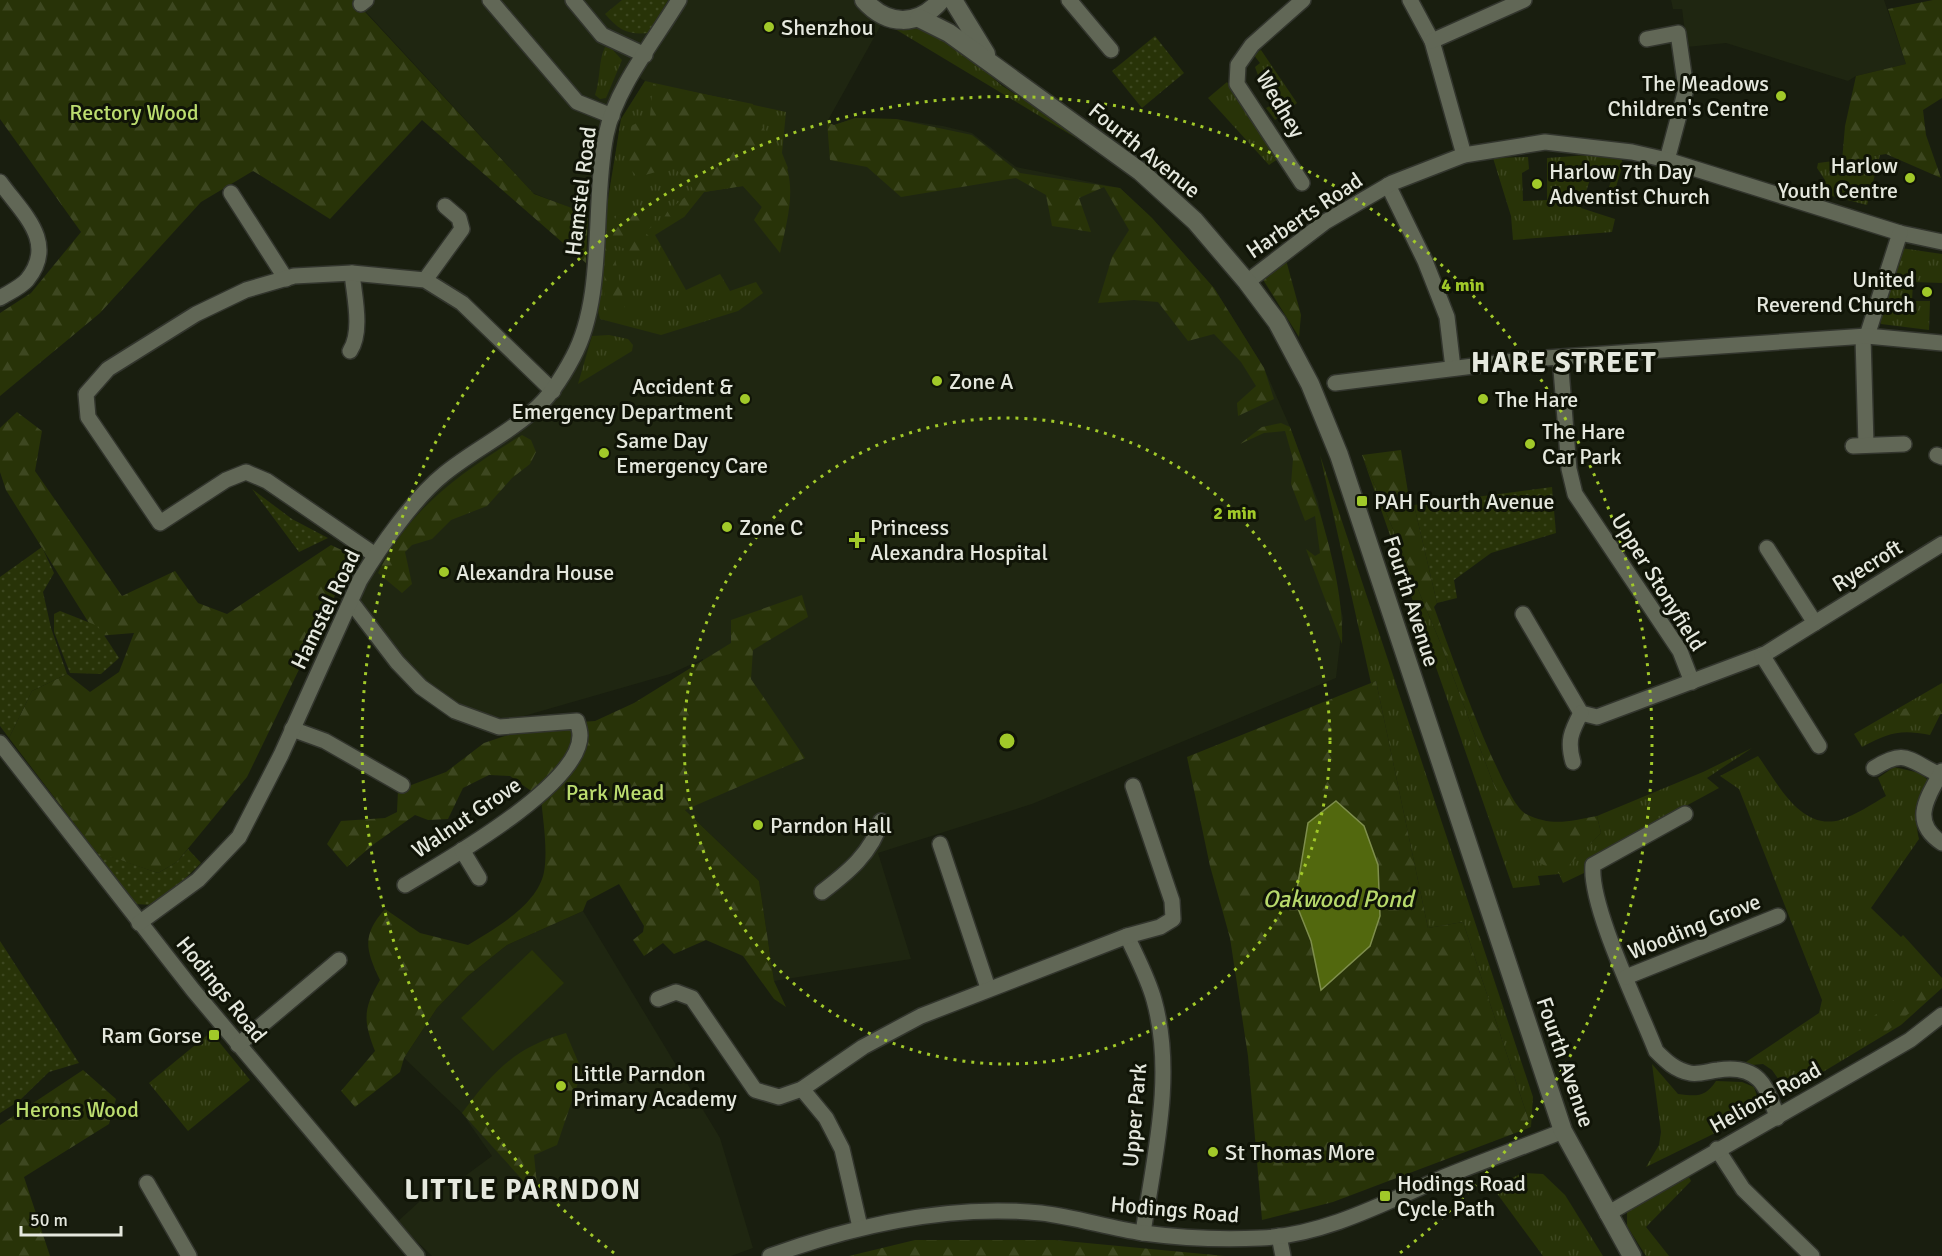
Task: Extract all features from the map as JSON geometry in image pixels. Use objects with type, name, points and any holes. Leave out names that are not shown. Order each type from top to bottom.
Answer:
[{"type":"street","points":[[490,0],[577,102],[612,116]]},
{"type":"street","points":[[573,0],[602,35],[645,55]]},
{"type":"street","name":"Hamstel Road","points":[[140,923],[198,880],[239,837],[352,603],[360,580],[375,555],[442,475],[533,412],[553,391],[578,347],[587,327],[591,309],[597,206],[606,134],[616,103],[679,0]]},
{"type":"street","points":[[864,0],[874,11],[888,19],[904,21],[919,18],[932,11],[941,0]]},
{"type":"street","name":"Fourth Avenue","points":[[953,0],[969,30],[994,66]]},
{"type":"street","name":"Wedhey","points":[[1302,183],[1237,84],[1238,65],[1252,45],[1303,0]]},
{"type":"street","points":[[1410,0],[1432,41],[1464,155]]},
{"type":"street","points":[[1432,41],[1524,0]]},
{"type":"street","points":[[1074,2],[1112,50]]},
{"type":"street","name":"Fourth Avenue","points":[[919,18],[949,33],[1142,172],[1195,221],[1247,282],[1283,332],[1310,384],[1339,455],[1563,1131],[1632,1256]]},
{"type":"street","points":[[1647,39],[1678,33],[1686,88],[1667,160]]},
{"type":"street","name":"Harberts Road","points":[[1247,282],[1325,222],[1388,185],[1464,155],[1545,141],[1632,152],[1667,160],[1900,233],[1942,242]]},
{"type":"street","points":[[0,182],[38,234],[41,253],[27,280],[0,298]]},
{"type":"street","points":[[1388,185],[1425,261],[1447,317],[1453,368]]},
{"type":"street","points":[[231,193],[286,279]]},
{"type":"street","points":[[425,280],[462,229],[459,218],[445,206]]},
{"type":"street","points":[[1900,233],[1865,337],[1860,446],[1904,444]]},
{"type":"street","points":[[375,555],[267,481],[246,472],[226,480],[160,523],[88,417],[86,394],[108,369],[196,314],[246,290],[286,279],[352,273],[425,280],[462,303],[553,391]]},
{"type":"street","points":[[350,351],[354,345],[356,316],[352,273]]},
{"type":"street","points":[[1335,383],[1560,357],[1865,337],[1942,343]]},
{"type":"street","name":"Upper Stonyfield","points":[[1560,357],[1569,470],[1579,500],[1680,651],[1692,682],[1597,717],[1581,713]]},
{"type":"street","name":"Ryecroft","points":[[1692,682],[1762,655],[1942,544]]},
{"type":"street","points":[[1767,548],[1815,623]]},
{"type":"street","name":"Walnut Grove","points":[[352,603],[397,662],[421,687],[454,711],[499,727],[576,721],[580,736],[572,756],[554,780],[528,807],[405,885]]},
{"type":"street","points":[[1523,614],[1581,713],[1570,735],[1568,745],[1573,762]]},
{"type":"street","points":[[1762,655],[1819,746]]},
{"type":"street","points":[[292,729],[325,741],[402,785]]},
{"type":"street","name":"Hodings Road","points":[[0,744],[238,1045],[417,1256]]},
{"type":"street","points":[[1874,768],[1893,756],[1900,756],[1941,773],[1926,802],[1923,820],[1928,832],[1942,843]]},
{"type":"street","points":[[0,771],[13,762]]},
{"type":"street","points":[[658,999],[676,992],[692,998],[755,1090],[779,1097],[802,1089],[862,1047],[921,1016],[988,988],[1127,936],[1160,927],[1173,919],[1172,901],[1133,786]]},
{"type":"street","name":"Wooding Grove","points":[[1685,814],[1593,865],[1591,880],[1601,914],[1656,1051],[1670,1065],[1692,1074],[1735,1067],[1756,1076],[1770,1092],[1777,1118]]},
{"type":"street","points":[[822,892],[846,873],[875,841],[881,821]]},
{"type":"street","points":[[940,844],[988,988]]},
{"type":"street","points":[[462,850],[478,878]]},
{"type":"street","name":"Wooding Grove","points":[[1626,977],[1778,916]]},
{"type":"street","name":"Upper Park","points":[[1127,936],[1153,998],[1161,1036],[1164,1084],[1143,1233]]},
{"type":"street","points":[[238,1045],[339,960]]},
{"type":"street","name":"Helions Road","points":[[1607,1214],[1910,1040],[1942,1015]]},
{"type":"street","points":[[802,1089],[826,1118],[842,1149],[860,1227]]},
{"type":"street","name":"Hodings Road","points":[[770,1256],[860,1227],[918,1217],[974,1213],[1040,1213],[1143,1233],[1208,1238],[1279,1236],[1347,1218],[1563,1131]]},
{"type":"street","points":[[1717,1149],[1743,1189],[1812,1256]]},
{"type":"street","points":[[147,1183],[189,1256]]},
{"type":"street","points":[[1279,1236],[1283,1256]]},
{"type":"shaded area","name":"Princess Alexandra Hospital","points":[[355,0],[859,0],[886,16],[827,122],[834,125],[855,118],[896,119],[943,126],[972,133],[1016,167],[1120,188],[1152,218],[1214,288],[1264,368],[1290,427],[1318,501],[1343,618],[1336,678],[1032,804],[878,853],[911,959],[774,981],[759,881],[685,810],[703,659],[670,674],[510,720],[451,705],[401,662],[355,606],[375,555],[428,489],[533,412],[573,357],[605,218],[621,119],[645,81],[626,69],[604,115],[590,184],[588,215],[533,193]]},
{"type":"shaded area","points":[[1671,0],[1884,0],[1906,64],[1856,76],[1848,81],[1726,43],[1687,47],[1682,9],[1673,9]]},
{"type":"shaded area","name":"Little Parndon Primary Academy","points":[[583,911],[720,1138],[753,1248],[731,1256],[432,1256],[397,1222],[430,1192],[461,1179],[492,1156],[462,1113],[404,1058],[437,1008],[468,976],[507,945]]},
{"type":"green space","name":"Rectory Wood","points":[[0,0],[354,0],[534,194],[588,214],[586,263],[422,120],[330,219],[253,171],[201,202],[100,313],[0,396],[0,313],[31,293],[81,232],[0,119]]},
{"type":"green space","points":[[622,0],[668,0],[649,33],[641,33],[624,30],[605,14]]},
{"type":"green space","points":[[1942,0],[1942,98],[1923,110],[1926,135],[1941,178],[1886,154],[1842,161],[1845,126],[1856,76],[1906,64],[1888,9]]},
{"type":"green space","points":[[922,25],[965,53],[1001,85],[1077,134],[1076,138],[895,29]]},
{"type":"green space","points":[[1155,36],[1184,73],[1142,108],[1112,71]]},
{"type":"green space","points":[[605,47],[611,48],[622,60],[606,98],[600,99],[595,95]]},
{"type":"green space","points":[[1261,50],[1297,103],[1275,120],[1266,108],[1274,104],[1264,92],[1255,67],[1260,63],[1253,54]]},
{"type":"green space","points":[[645,81],[786,112],[782,153],[788,168],[754,220],[762,207],[743,186],[704,192],[684,217],[655,235],[686,290],[720,274],[730,291],[756,282],[763,293],[738,311],[661,335],[600,319],[597,306],[605,218],[621,119]]},
{"type":"green space","points":[[1227,82],[1278,159],[1269,165],[1208,98]]},
{"type":"green space","points":[[653,84],[753,104],[760,123],[786,165],[790,202],[780,253],[754,220],[762,207],[743,186],[704,192],[684,217],[654,216],[653,226],[645,232],[655,243],[642,257],[612,243],[626,314],[604,310],[605,240],[617,215],[633,209],[674,206],[694,190],[674,167],[638,177],[628,167],[631,126],[650,116]]},
{"type":"green space","points":[[855,118],[896,119],[972,135],[1020,173],[1120,188],[1152,218],[1214,288],[1264,368],[1274,399],[1238,416],[1237,403],[1256,386],[1241,362],[1214,334],[1188,341],[1158,302],[1134,300],[1098,303],[1112,257],[1129,230],[1104,187],[1079,198],[1091,232],[1052,226],[1046,195],[1016,178],[901,197],[867,167],[830,160],[827,122],[834,125]]},
{"type":"green space","points":[[1615,153],[1620,155],[1623,164],[1616,187],[1608,190],[1611,181],[1591,176],[1581,208],[1615,219],[1612,232],[1513,240],[1511,216],[1493,158],[1528,157],[1529,169],[1522,173],[1523,201],[1547,200],[1547,158]]},
{"type":"green space","points":[[1880,155],[1867,205],[1824,194],[1825,180],[1817,168],[1818,163]]},
{"type":"green space","points":[[1901,248],[1942,254],[1942,283],[1913,282],[1912,301],[1930,301],[1929,330],[1881,324],[1878,314]]},
{"type":"green space","points":[[1286,260],[1301,315],[1299,337],[1262,278]]},
{"type":"green space","points":[[609,335],[628,339],[633,345],[632,351],[578,384],[592,336]]},
{"type":"green space","points":[[17,412],[42,431],[35,471],[122,596],[175,571],[198,603],[227,614],[331,545],[354,556],[247,777],[177,862],[158,873],[96,852],[9,738],[32,691],[67,674],[90,692],[119,672],[134,633],[97,636],[6,490],[0,472],[0,428]]},
{"type":"green space","points":[[1281,423],[1290,427],[1326,534],[1342,618],[1342,644],[1306,549],[1315,556],[1320,553],[1315,516],[1305,521],[1291,484],[1293,459],[1285,431],[1264,433],[1240,444],[1262,427]]},
{"type":"green space","points":[[522,435],[531,440],[536,452],[530,464],[512,478],[487,506],[451,520],[432,539],[412,545],[405,552],[412,584],[402,593],[378,573],[391,550],[422,510],[479,463]]},
{"type":"green space","points":[[1401,450],[1409,498],[1414,505],[1437,603],[1434,607],[1462,684],[1504,782],[1516,803],[1526,814],[1535,818],[1561,822],[1597,816],[1601,833],[1560,874],[1538,862],[1495,788],[1440,642],[1362,455]]},
{"type":"green space","points":[[1320,455],[1533,1097],[1531,1127],[1463,922],[1428,928],[1376,681],[1371,683]]},
{"type":"green space","points":[[1362,455],[1440,642],[1495,788],[1560,873],[1601,833],[1597,816],[1703,772],[1752,748],[1707,778],[1719,788],[1590,858],[1584,873],[1563,883],[1559,874],[1538,876],[1540,885],[1513,888]]},
{"type":"green space","points":[[1552,487],[1556,533],[1491,553],[1454,580],[1457,598],[1437,603],[1414,505]]},
{"type":"green space","points":[[252,489],[292,519],[328,538],[299,552]]},
{"type":"green space","points":[[42,547],[54,573],[43,592],[51,628],[67,674],[32,691],[9,738],[0,726],[0,577]]},
{"type":"green space","name":"Park Mead","points":[[802,595],[808,617],[753,650],[751,679],[805,758],[685,810],[759,881],[774,981],[786,1007],[774,999],[743,956],[706,940],[674,954],[663,943],[644,956],[633,940],[643,932],[644,926],[619,884],[587,901],[583,911],[507,945],[468,976],[437,1008],[404,1058],[400,1072],[355,1107],[341,1091],[375,1051],[368,1031],[367,1015],[370,999],[380,980],[368,943],[372,927],[377,919],[385,909],[420,933],[468,945],[514,915],[533,895],[544,872],[545,845],[541,798],[510,776],[489,775],[463,788],[448,819],[428,820],[415,815],[374,844],[347,867],[327,844],[341,821],[385,818],[397,812],[398,790],[446,772],[484,743],[538,725],[595,721],[634,703],[731,643],[731,620]]},
{"type":"green space","points":[[60,611],[98,626],[119,658],[101,674],[70,673],[54,632],[54,614]]},
{"type":"green space","points":[[1376,681],[1428,928],[1463,922],[1531,1127],[1333,1202],[1262,1220],[1248,1056],[1230,938],[1210,866],[1187,757]],"holes":[[[1335,801],[1364,826],[1378,865],[1370,946],[1321,990],[1311,941],[1295,901],[1302,871]]]},
{"type":"green space","points":[[1942,683],[1942,711],[1930,735],[1902,732],[1880,738],[1862,747],[1854,734]]},
{"type":"green space","points":[[1942,688],[1942,714],[1925,717],[1915,723],[1884,721],[1896,712],[1912,706]]},
{"type":"green space","points":[[1758,756],[1791,802],[1813,818],[1826,821],[1846,818],[1886,796],[1878,778],[1894,767],[1920,773],[1931,783],[1918,817],[1919,839],[1871,908],[1901,937],[1903,935],[1942,978],[1942,988],[1901,1025],[1788,1093],[1772,1070],[1763,1064],[1740,1066],[1819,1013],[1822,1000],[1739,789],[1720,776]]},
{"type":"green space","points":[[188,849],[201,863],[160,903],[153,905],[134,904],[94,858],[98,852],[158,873],[177,862]]},
{"type":"green space","points":[[0,941],[79,1063],[49,1072],[19,1101],[0,1113]]},
{"type":"green space","points":[[532,950],[564,983],[493,1051],[461,1018]]},
{"type":"green space","points":[[1930,985],[1934,993],[1881,1036],[1853,1038],[1872,1018],[1901,995],[1915,986]]},
{"type":"green space","points":[[211,1032],[250,1080],[188,1131],[149,1083]]},
{"type":"green space","points":[[566,1033],[582,1071],[557,1145],[534,1155],[537,1185],[528,1186],[462,1113],[484,1085],[506,1063],[533,1046]]},
{"type":"green space","points":[[1652,1064],[1678,1094],[1700,1095],[1712,1087],[1716,1081],[1742,1082],[1754,1087],[1759,1102],[1754,1114],[1646,1167],[1659,1145],[1661,1132]]},
{"type":"green space","name":"Herons Wood","points":[[83,1070],[116,1099],[109,1124],[24,1177],[50,1256],[0,1256],[0,1125]]},
{"type":"green space","points":[[1522,1173],[1543,1174],[1565,1195],[1603,1256],[1543,1256],[1493,1188]]},
{"type":"green space","points":[[1689,1177],[1691,1181],[1646,1227],[1669,1256],[1646,1256],[1627,1226],[1627,1211]]},
{"type":"green space","points":[[915,1240],[1055,1240],[1225,1256],[849,1256]]},
{"type":"water","name":"Oakwood Pond","points":[[1336,801],[1364,826],[1378,865],[1380,916],[1370,946],[1321,990],[1311,941],[1295,901],[1308,823]]},
{"type":"place","name":"Shenzhou","points":[[769,27]]},
{"type":"place","name":"The Meadows Children's Centre","points":[[1781,96]]},
{"type":"place","name":"Harlow Youth Centre","points":[[1910,178]]},
{"type":"place","name":"Harlow 7th Day Adventist Church","points":[[1537,184]]},
{"type":"place","name":"United Reverend Church","points":[[1927,292]]},
{"type":"place","name":"Zone A","points":[[937,381]]},
{"type":"place","name":"Accident & Emergency Department","points":[[745,399]]},
{"type":"place","name":"The Hare","points":[[1483,399]]},
{"type":"place","name":"The Hare Car Park","points":[[1530,444]]},
{"type":"place","name":"Same Day Emergency Care","points":[[604,453]]},
{"type":"place","name":"PAH Fourth Avenue","points":[[1362,501]]},
{"type":"place","name":"Zone C","points":[[727,527]]},
{"type":"place","name":"Princess Alexandra Hospital","points":[[857,540]]},
{"type":"place","name":"Alexandra House","points":[[444,572]]},
{"type":"place","name":"Parndon Hall","points":[[758,825]]},
{"type":"place","name":"Ram Gorse","points":[[214,1035]]},
{"type":"place","name":"Little Parndon Primary Academy","points":[[561,1086]]},
{"type":"place","name":"St Thomas More","points":[[1213,1152]]},
{"type":"place","name":"Hodings Road Cycle Path","points":[[1385,1196]]},
{"type":"district","name":"HARE STREET","points":[[1564,362]]},
{"type":"district","name":"LITTLE PARNDON","points":[[523,1189]]}]
